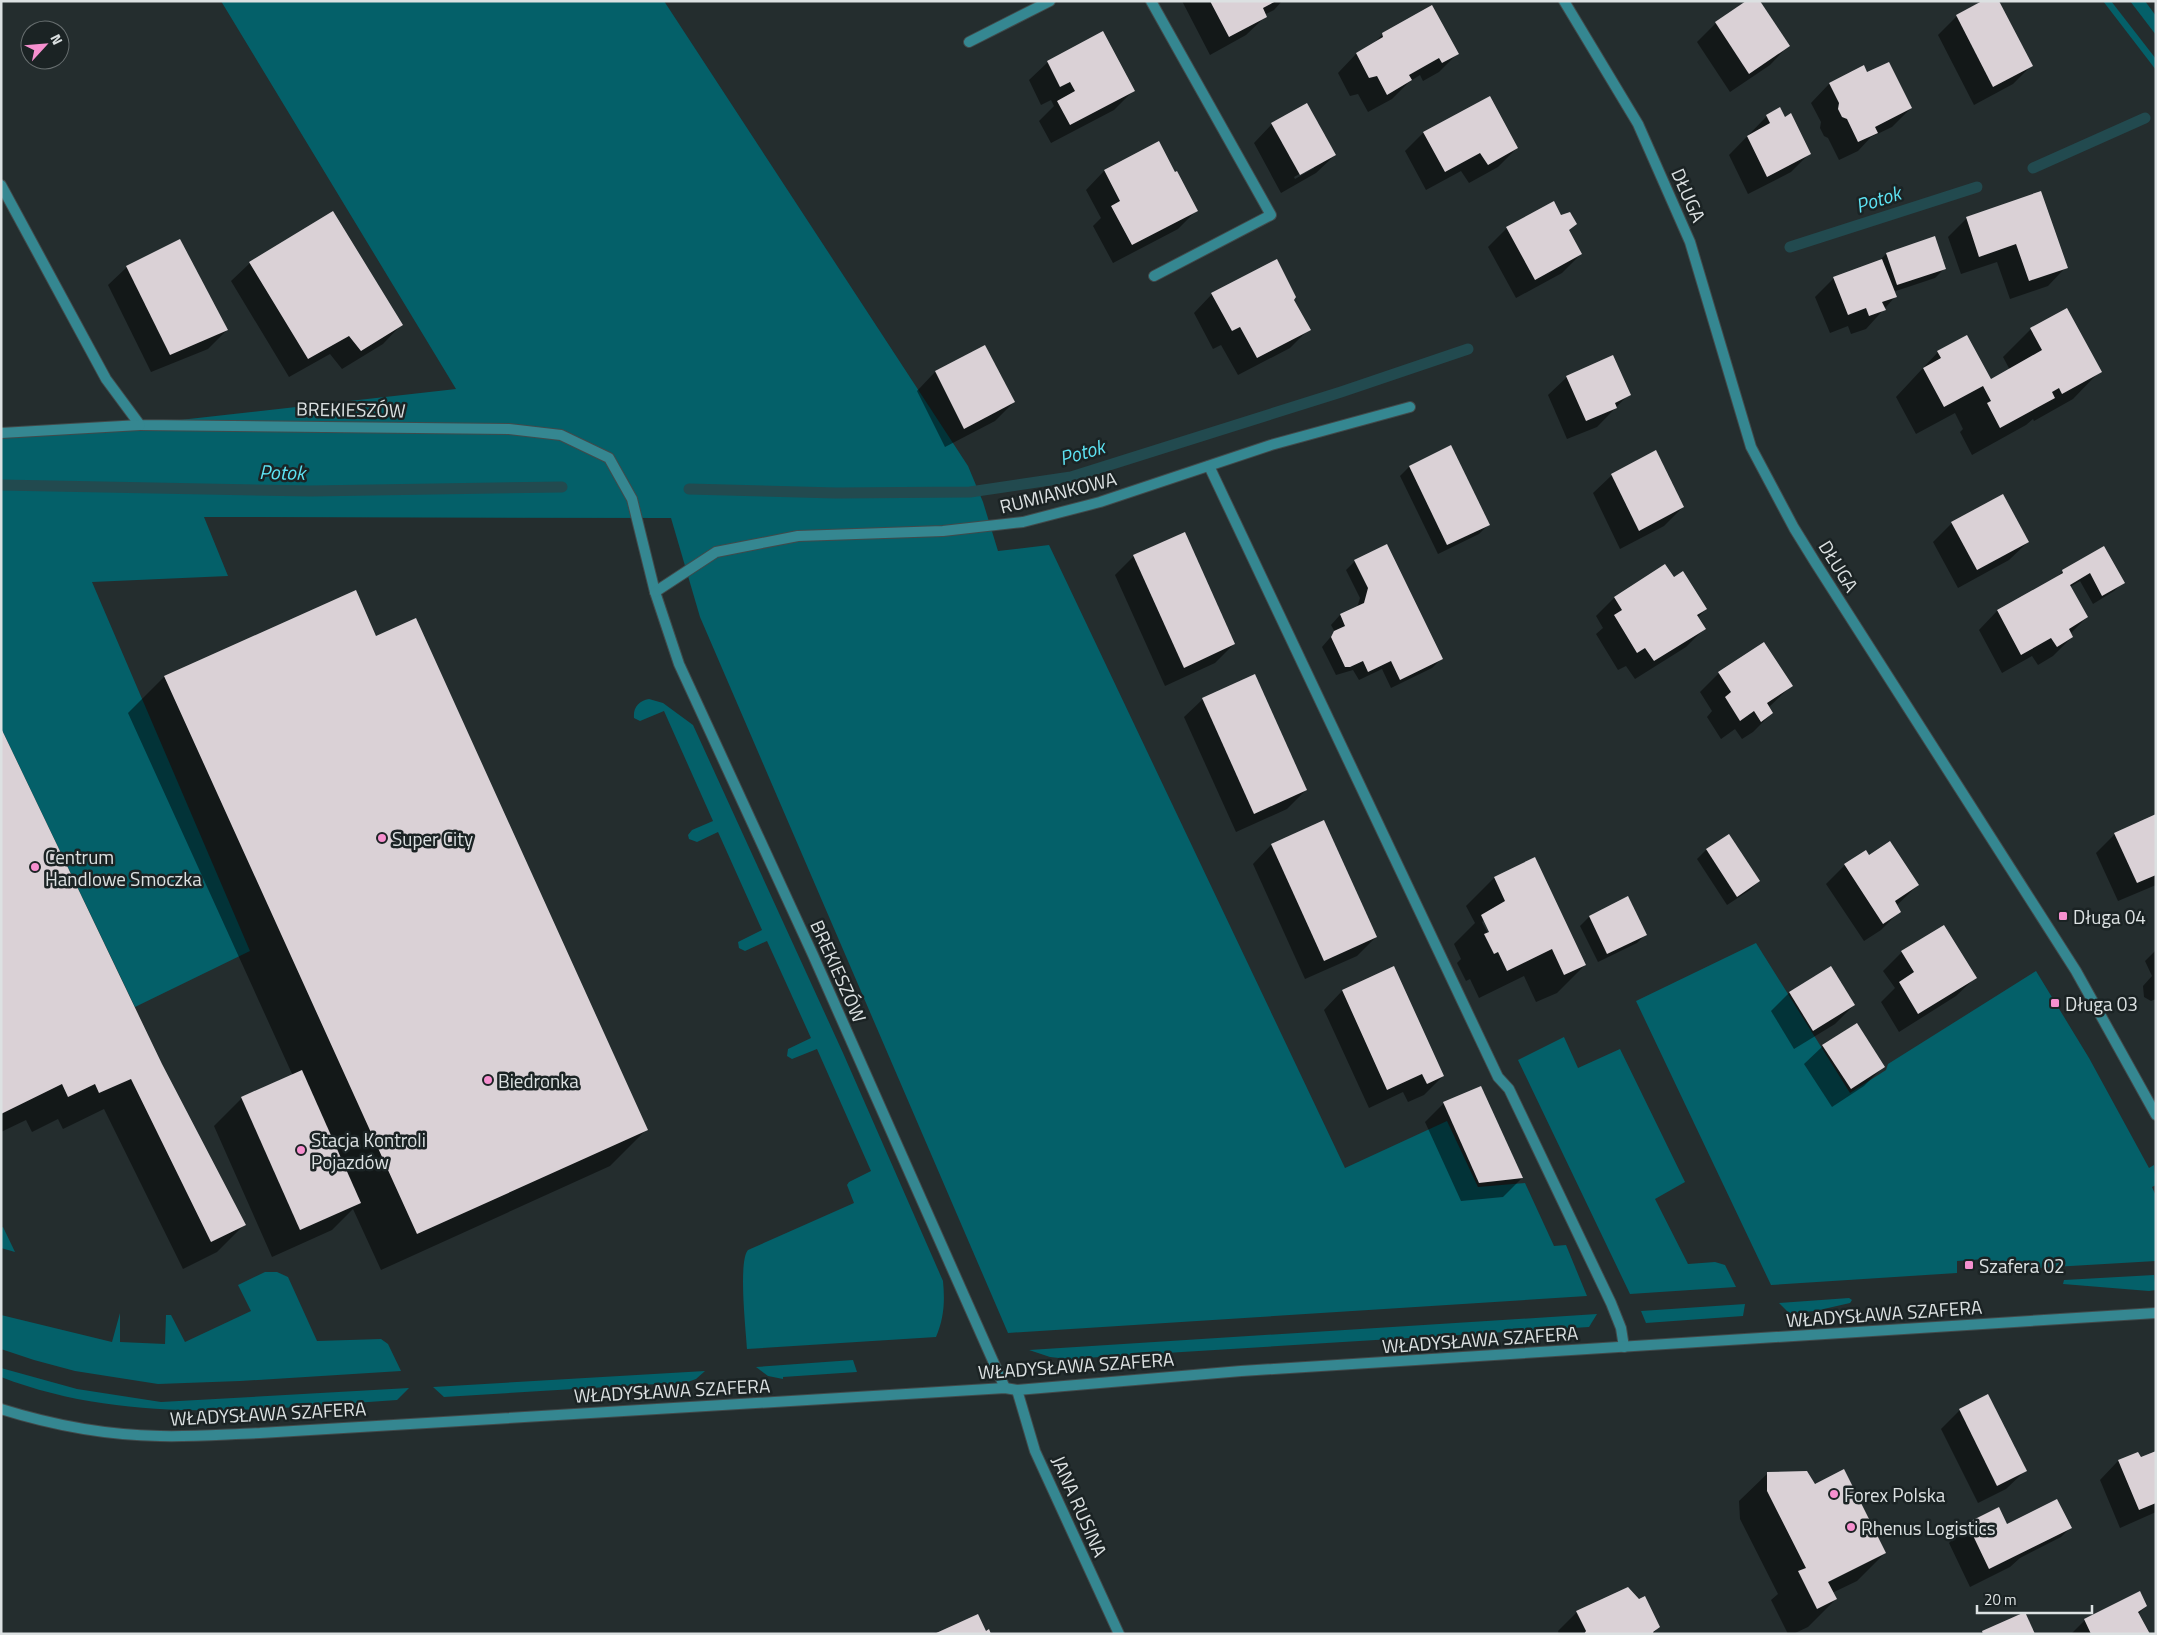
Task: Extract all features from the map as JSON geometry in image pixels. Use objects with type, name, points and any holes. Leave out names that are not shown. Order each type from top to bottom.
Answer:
[{"type":"street","points":[[969,42],[1050,1]]},
{"type":"street","points":[[1151,1],[1271,215],[1154,276]]},
{"type":"street","name":"DŁUGA","points":[[1564,1],[1638,124],[1690,242],[1750,447],[1815,562],[2076,971],[2156,1115]]},
{"type":"street","points":[[1,185],[106,379],[140,425]]},
{"type":"street","name":"RUMIANKOWA","points":[[655,592],[716,552],[798,536],[943,531],[1023,522],[1100,502],[1271,445],[1410,407]]},
{"type":"street","name":"BREKIESZÓW","points":[[1,433],[140,425],[509,428],[562,435],[609,458],[632,499],[655,592],[686,680],[813,955],[1005,1388]]},
{"type":"street","points":[[1209,466],[1498,1078],[1509,1089],[1584,1243],[1621,1328],[1624,1347]]},
{"type":"street","name":"WŁADYSŁAWA SZAFERA","points":[[1,1409],[26,1417],[86,1430],[160,1436],[260,1433],[1005,1388],[1017,1390],[1241,1371],[2156,1313]]},
{"type":"street","name":"JANA RUSINA","points":[[1017,1390],[1035,1451],[1118,1634]]},
{"type":"shaded area","points":[[221,1],[664,1],[968,466],[983,502],[998,551],[1049,545],[1345,1168],[1447,1121],[1478,1187],[1525,1183],[1554,1246],[1566,1245],[1587,1296],[1008,1333],[700,617],[671,518],[204,517],[228,576],[92,582],[250,951],[135,1007],[1,728],[1,431],[99,429],[456,389]]},
{"type":"shaded area","points":[[2103,1],[2111,1],[2156,59],[2156,70]]},
{"type":"shaded area","points":[[2130,1],[2145,1],[2156,16],[2156,35]]},
{"type":"shaded area","points":[[649,699],[663,703],[693,725],[843,1053],[943,1281],[943,1310],[936,1337],[747,1349],[743,1268],[748,1250],[854,1203],[847,1185],[849,1182],[871,1171],[817,1049],[792,1059],[787,1056],[788,1049],[811,1038],[767,941],[745,951],[739,948],[738,942],[762,930],[718,832],[697,842],[689,839],[688,835],[692,830],[713,821],[664,711],[640,721],[634,718],[637,705]]},
{"type":"shaded area","points":[[1756,943],[1850,1093],[1886,1070],[1888,1064],[2036,971],[2089,1058],[2149,1168],[2154,1165],[2156,1185],[2152,1187],[2156,1196],[2156,1261],[1986,1271],[1985,1259],[1957,1261],[1957,1273],[1771,1285],[1636,1001]]},
{"type":"shaded area","points":[[1564,1037],[1578,1068],[1620,1049],[1685,1182],[1655,1199],[1688,1264],[1715,1262],[1725,1265],[1736,1287],[1630,1294],[1518,1060]]},
{"type":"shaded area","points":[[3,1227],[15,1252],[1,1248],[1,1228]]},
{"type":"shaded area","points":[[265,1272],[277,1272],[288,1277],[317,1341],[381,1339],[388,1344],[401,1371],[158,1384],[75,1371],[1,1349],[1,1315],[112,1342],[120,1313],[120,1342],[165,1344],[166,1315],[171,1315],[185,1342],[251,1311],[238,1285]]},
{"type":"shaded area","points":[[2154,1275],[2156,1290],[2149,1291],[2063,1284],[2064,1280]]},
{"type":"shaded area","points":[[1849,1298],[1852,1300],[1850,1303],[1815,1311],[1789,1313],[1779,1303]]},
{"type":"shaded area","points":[[1745,1304],[1743,1316],[1646,1323],[1641,1311]]},
{"type":"shaded area","points":[[1597,1314],[1589,1327],[1068,1359],[1050,1357],[1029,1350]]},
{"type":"shaded area","points":[[853,1360],[857,1372],[783,1377],[783,1379],[768,1376],[756,1367]]},
{"type":"shaded area","points":[[1,1368],[77,1389],[161,1402],[409,1388],[397,1400],[247,1410],[147,1408],[98,1403],[49,1392],[1,1377]]},
{"type":"shaded area","points":[[705,1371],[696,1379],[679,1385],[677,1383],[657,1384],[444,1397],[433,1387]]},
{"type":"building","points":[[1210,1],[1276,1],[1263,8],[1267,17],[1229,37]]},
{"type":"building","points":[[1746,1],[1760,1],[1790,46],[1749,74],[1715,22]]},
{"type":"building","points":[[1982,1],[1999,1],[2033,66],[1993,87],[1956,15]]},
{"type":"building","points":[[1432,5],[1459,54],[1442,63],[1439,58],[1409,75],[1412,80],[1387,95],[1377,76],[1369,78],[1356,53],[1383,37],[1382,33]]},
{"type":"building","points":[[1103,31],[1135,91],[1070,125],[1057,101],[1075,91],[1070,82],[1060,87],[1047,61]]},
{"type":"building","points":[[1889,62],[1912,108],[1875,127],[1878,133],[1858,142],[1847,119],[1842,117],[1838,109],[1839,103],[1829,83],[1864,65],[1867,72]]},
{"type":"building","points":[[1490,96],[1518,148],[1488,165],[1480,153],[1445,172],[1423,132]]},
{"type":"building","points":[[1307,103],[1336,155],[1300,175],[1271,123]]},
{"type":"building","points":[[1780,107],[1785,117],[1791,113],[1811,154],[1767,177],[1747,136],[1770,123],[1766,115]]},
{"type":"building","points":[[1159,141],[1198,211],[1132,245],[1111,206],[1120,201],[1104,170]]},
{"type":"building","points":[[2041,191],[2068,268],[2029,281],[2016,244],[1979,257],[1966,217]]},
{"type":"building","points":[[1554,201],[1561,215],[1570,212],[1577,224],[1569,230],[1582,254],[1535,280],[1506,227]]},
{"type":"building","points":[[333,211],[403,325],[361,351],[349,336],[308,359],[249,262]]},
{"type":"building","points":[[1935,236],[1946,269],[1897,285],[1886,253]]},
{"type":"building","points":[[180,239],[228,330],[170,355],[126,266]]},
{"type":"building","points":[[1277,259],[1296,297],[1294,300],[1311,330],[1257,358],[1240,327],[1232,331],[1211,293]]},
{"type":"building","points":[[1882,259],[1897,297],[1882,302],[1886,310],[1869,316],[1866,308],[1848,315],[1833,277]]},
{"type":"building","points":[[2067,308],[2102,372],[2062,394],[2059,388],[2052,392],[2055,398],[2000,428],[1987,403],[1991,401],[1983,386],[1944,407],[1923,368],[1941,358],[1937,351],[1967,335],[1991,379],[2042,350],[2030,328]]},
{"type":"building","points":[[985,345],[1015,402],[964,429],[935,371]]},
{"type":"building","points":[[1613,355],[1631,395],[1615,403],[1617,408],[1586,421],[1566,376]]},
{"type":"building","points":[[1451,445],[1490,525],[1447,545],[1409,466]]},
{"type":"building","points":[[1656,450],[1684,507],[1639,531],[1611,474]]},
{"type":"building","points":[[2003,494],[2029,542],[1977,570],[1951,522]]},
{"type":"building","points":[[1185,532],[1235,644],[1184,668],[1133,555]]},
{"type":"building","points":[[1387,544],[1443,659],[1400,680],[1391,661],[1368,672],[1363,661],[1350,667],[1345,667],[1331,637],[1334,631],[1345,626],[1340,614],[1364,603],[1368,588],[1354,560]]},
{"type":"building","points":[[2104,546],[2125,583],[2102,596],[2090,573],[2070,585],[2088,617],[2069,629],[2073,637],[2057,647],[2051,638],[2021,655],[1997,610],[2063,573],[2062,570]]},
{"type":"building","points":[[1665,564],[1674,577],[1683,571],[1707,609],[1697,615],[1706,629],[1654,661],[1645,648],[1637,653],[1614,615],[1622,610],[1614,597]]},
{"type":"building","points":[[356,590],[376,636],[416,618],[648,1130],[417,1234],[164,676]]},
{"type":"building","points":[[1764,642],[1793,686],[1767,703],[1773,713],[1761,722],[1754,711],[1740,721],[1725,697],[1731,692],[1718,672]]},
{"type":"building","points":[[1255,674],[1307,790],[1254,814],[1202,698]]},
{"type":"building","name":"Centrum Handlowe Smoczka","points":[[1,728],[162,1064],[246,1225],[211,1242],[131,1079],[99,1093],[95,1084],[68,1097],[62,1084],[1,1114]]},
{"type":"building","points":[[2156,814],[2156,875],[2137,883],[2114,833]]},
{"type":"building","points":[[1324,820],[1377,937],[1324,961],[1271,844]]},
{"type":"building","points":[[1729,834],[1760,881],[1737,897],[1706,849]]},
{"type":"building","points":[[1890,841],[1919,885],[1895,901],[1901,912],[1883,924],[1844,864],[1866,850],[1869,855]]},
{"type":"building","points":[[1535,857],[1586,965],[1564,975],[1552,949],[1507,971],[1498,952],[1494,954],[1484,934],[1489,932],[1481,915],[1505,901],[1494,877]]},
{"type":"building","points":[[1628,896],[1647,935],[1607,954],[1589,916]]},
{"type":"building","points":[[1944,925],[1977,978],[1918,1014],[1899,982],[1914,972],[1901,951]]},
{"type":"building","points":[[1394,966],[1444,1076],[1427,1084],[1422,1074],[1387,1090],[1342,990]]},
{"type":"building","points":[[1831,966],[1855,1005],[1813,1031],[1789,992]]},
{"type":"building","points":[[1857,1023],[1885,1067],[1851,1089],[1822,1045]]},
{"type":"building","name":"Stacja Kontroli Pojazdów","points":[[302,1070],[361,1203],[300,1230],[241,1097]]},
{"type":"building","points":[[1481,1086],[1523,1178],[1479,1183],[1443,1102]]},
{"type":"building","points":[[1988,1394],[2027,1471],[1997,1486],[1959,1409]]},
{"type":"building","points":[[2156,1451],[2156,1503],[2139,1510],[2118,1460],[2138,1452],[2141,1457]]},
{"type":"building","points":[[1844,1469],[1886,1553],[1828,1582],[1837,1599],[1817,1609],[1798,1571],[1806,1568],[1767,1491],[1767,1472],[1807,1471],[1815,1484]]},
{"type":"building","points":[[2057,1499],[2072,1528],[1989,1569],[1967,1523],[1999,1507],[2007,1524]]},
{"type":"building","points":[[1628,1587],[1639,1599],[1645,1596],[1660,1627],[1653,1632],[1654,1634],[1584,1634],[1586,1631],[1576,1611]]},
{"type":"building","points":[[2140,1591],[2147,1606],[2138,1612],[2150,1634],[2091,1634],[2084,1619]]},
{"type":"building","points":[[2025,1612],[2035,1634],[1983,1634],[1982,1631]]},
{"type":"building","points":[[978,1614],[986,1631],[989,1629],[991,1634],[934,1634]]},
{"type":"waterway","name":"Potok","points":[[2033,168],[2145,118]]},
{"type":"waterway","name":"Potok","points":[[1790,247],[1977,187]]},
{"type":"waterway","name":"Potok","points":[[689,489],[836,493],[970,492],[1071,477],[1341,392],[1468,349]]},
{"type":"waterway","name":"Potok","points":[[1,485],[311,491],[562,487]]},
{"type":"place","name":"Super City","points":[[382,838]]},
{"type":"place","name":"Centrum Handlowe Smoczka","points":[[35,867]]},
{"type":"place","name":"Długa 04","points":[[2063,916]]},
{"type":"place","name":"Długa 03","points":[[2055,1003]]},
{"type":"place","name":"Biedronka","points":[[488,1080]]},
{"type":"place","name":"Stacja Kontroli Pojazdów","points":[[301,1150]]},
{"type":"place","name":"Szafera 02","points":[[1969,1265]]},
{"type":"place","name":"Forex Polska","points":[[1834,1494]]},
{"type":"place","name":"Rhenus Logistics","points":[[1851,1527]]}]
